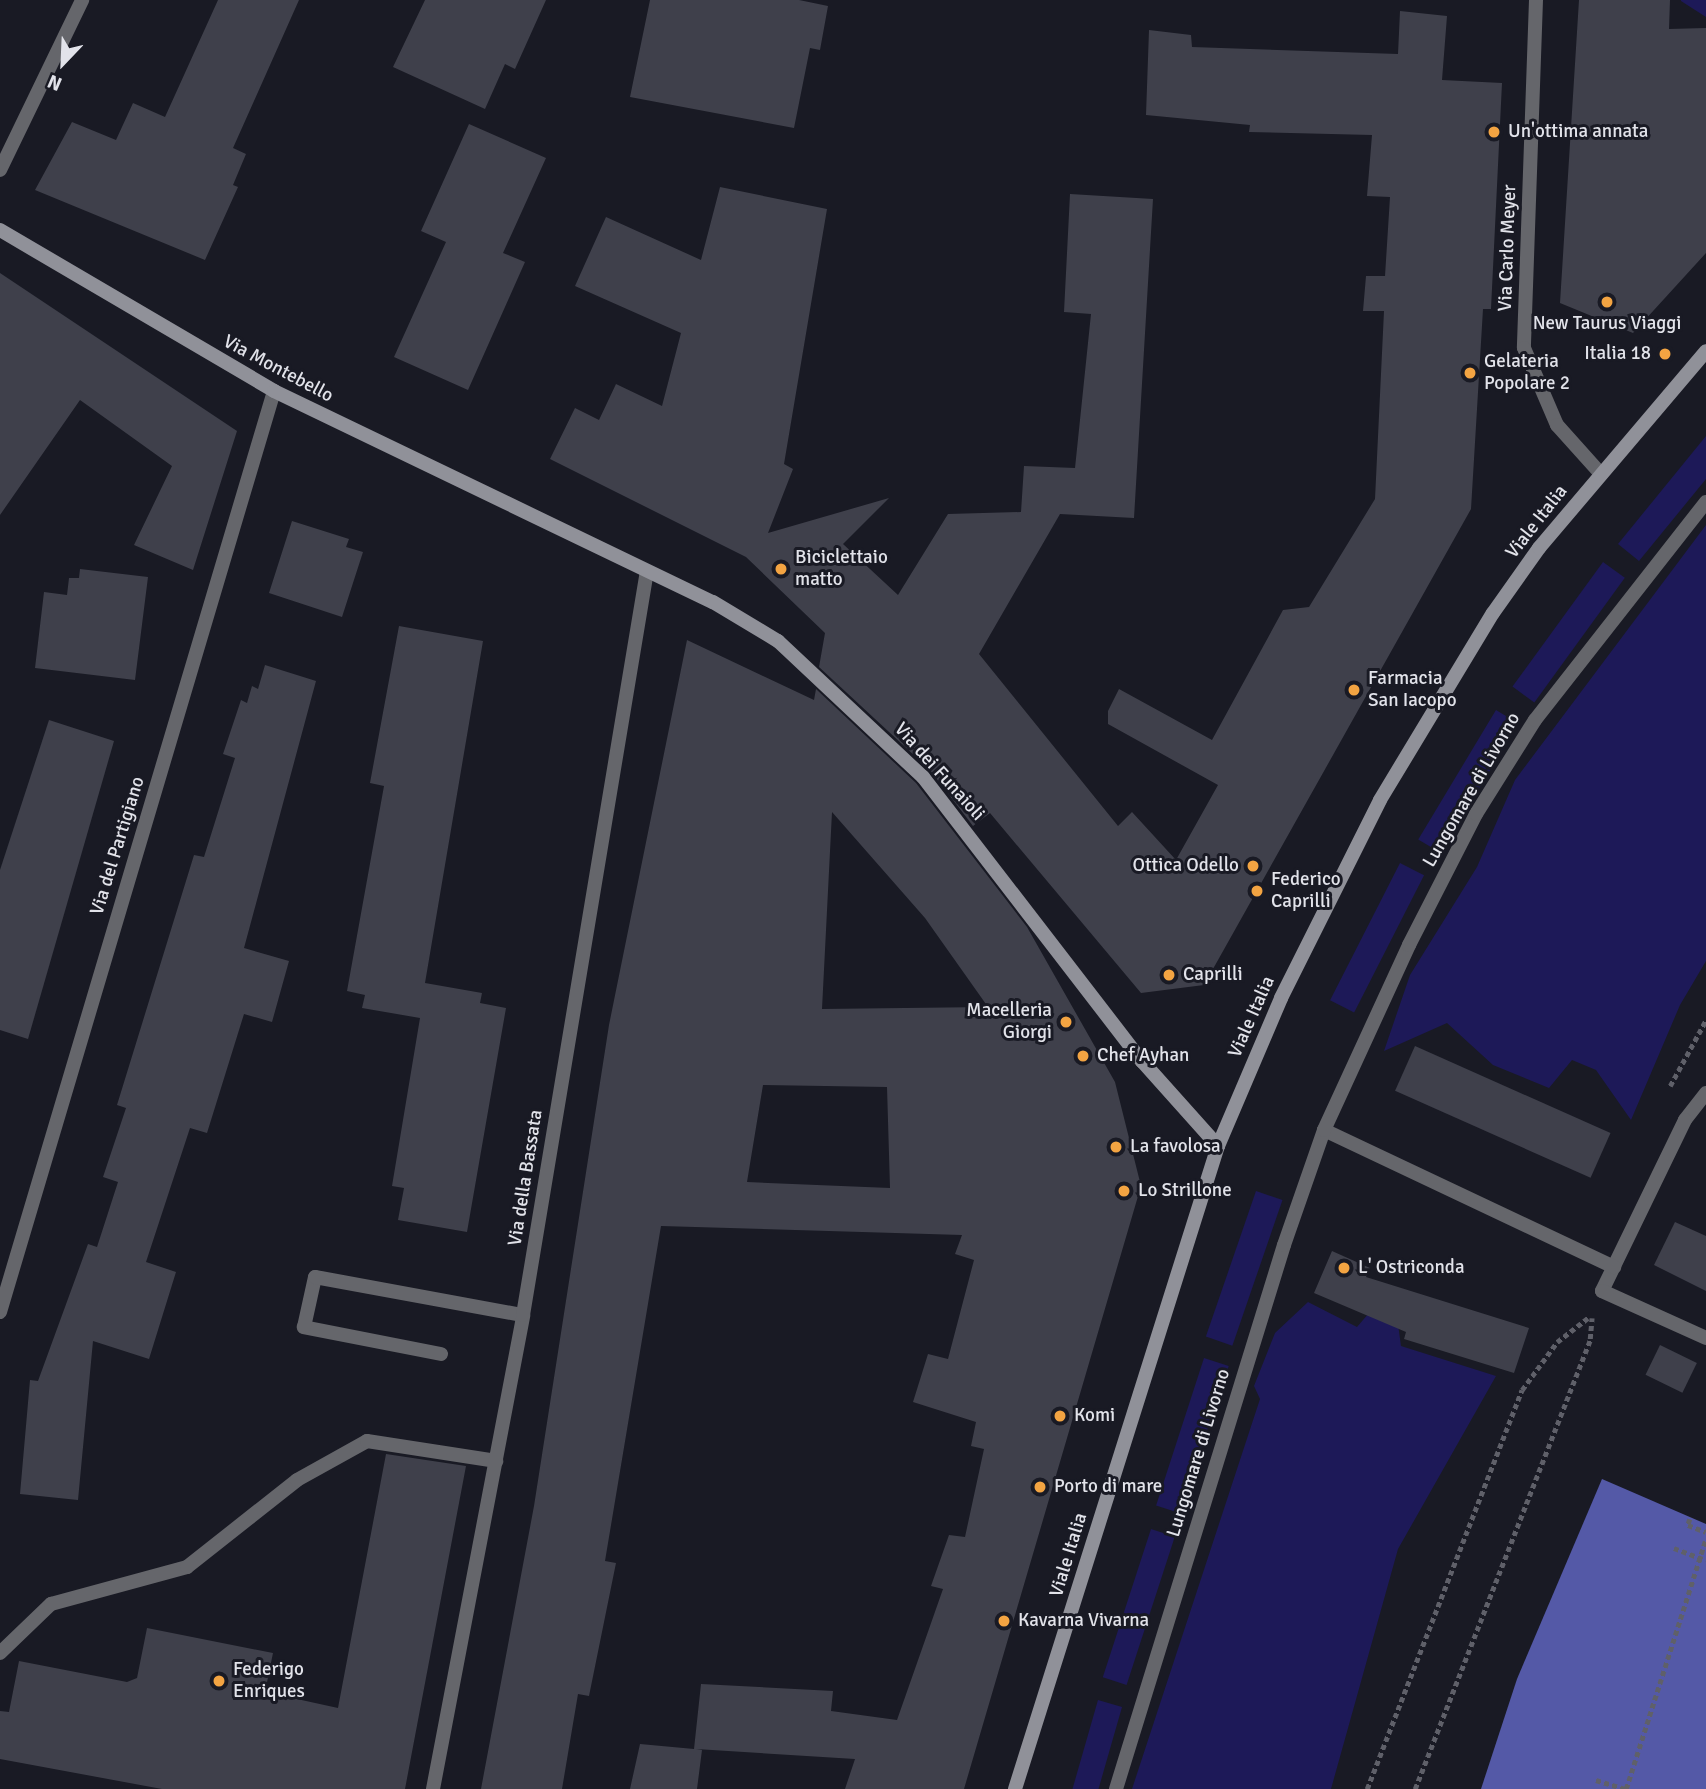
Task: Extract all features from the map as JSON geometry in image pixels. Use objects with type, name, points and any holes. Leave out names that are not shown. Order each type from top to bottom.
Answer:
[{"type":"main road","name":"Via Montebello","points":[[0,230],[274,391],[548,524]]},
{"type":"main road","name":"Viale Italia","points":[[1015,1789],[1218,1146],[1281,998],[1380,800],[1493,613],[1601,474],[1706,351]]},
{"type":"main road","name":"Via dei Funaioli","points":[[548,524],[647,571],[778,641],[923,777],[1142,1061],[1218,1146]]},
{"type":"street","points":[[0,170],[82,0]]},
{"type":"street","name":"Via Carlo Meyer","points":[[1536,0],[1524,348],[1557,425],[1601,474]]},
{"type":"street","name":"Via del Partigiano","points":[[0,1312],[274,391]]},
{"type":"street","name":"Lungomare di Livorno","points":[[1116,1789],[1324,1130],[1420,922],[1511,756],[1706,502]]},
{"type":"street","name":"Via della Bassata","points":[[433,1789],[523,1315],[647,571]]},
{"type":"street","points":[[1706,1093],[1685,1120],[1602,1291],[1706,1338]]},
{"type":"street","points":[[1324,1130],[1614,1267]]},
{"type":"street","points":[[441,1354],[304,1326],[315,1277],[523,1315]]},
{"type":"street","points":[[0,1653],[51,1604],[187,1567],[297,1480],[367,1441],[495,1461]]},
{"type":"path","points":[[1415,1789],[1590,1339],[1592,1316],[1602,1291]]},
{"type":"path","points":[[1367,1789],[1522,1390],[1574,1325],[1592,1316]]},
{"type":"path","points":[[1690,1518],[1688,1525],[1706,1532]]},
{"type":"path","points":[[1596,1780],[1626,1789],[1706,1539]]},
{"type":"path","points":[[1674,1548],[1706,1560]]},
{"type":"shaded area","points":[[1681,0],[1706,0],[1706,17],[1681,1]]},
{"type":"shaded area","points":[[1706,436],[1706,479],[1639,561],[1618,544]]},
{"type":"shaded area","points":[[1706,525],[1706,961],[1680,1005],[1631,1120],[1596,1070],[1572,1060],[1549,1088],[1493,1065],[1447,1023],[1384,1051],[1410,975],[1477,867],[1515,780]]},
{"type":"shaded area","points":[[1603,562],[1625,578],[1534,702],[1512,687]]},
{"type":"shaded area","points":[[1496,710],[1518,723],[1441,853],[1418,839]]},
{"type":"shaded area","points":[[1400,863],[1424,875],[1354,1012],[1330,1000]]},
{"type":"shaded area","points":[[1256,1191],[1282,1200],[1232,1346],[1206,1337]]},
{"type":"shaded area","points":[[1381,1299],[1398,1324],[1401,1346],[1496,1376],[1398,1549],[1331,1789],[1132,1789],[1260,1399],[1254,1386],[1275,1333],[1308,1302],[1357,1327]]},
{"type":"shaded area","points":[[1204,1358],[1229,1366],[1181,1513],[1156,1505]]},
{"type":"shaded area","points":[[1602,1479],[1706,1524],[1706,1789],[1481,1789],[1517,1679]]},
{"type":"shaded area","points":[[1151,1529],[1175,1537],[1127,1685],[1103,1677]]},
{"type":"shaded area","points":[[1098,1700],[1122,1707],[1098,1789],[1072,1789]]},
{"type":"building","points":[[218,0],[299,0],[233,148],[246,154],[233,185],[238,187],[205,260],[35,190],[72,122],[116,140],[133,103],[165,117]]},
{"type":"building","points":[[425,0],[546,0],[515,69],[505,64],[485,109],[393,67]]},
{"type":"building","points":[[650,0],[799,0],[828,6],[820,50],[810,48],[794,128],[630,97]]},
{"type":"building","points":[[1579,0],[1670,0],[1669,29],[1706,28],[1706,253],[1633,333],[1560,303]]},
{"type":"building","points":[[1400,11],[1447,16],[1442,80],[1502,83],[1491,309],[1483,309],[1471,509],[1204,985],[1141,993],[990,813],[973,826],[930,770],[819,667],[825,633],[746,557],[550,459],[575,408],[599,420],[616,384],[662,406],[681,333],[575,286],[606,217],[701,260],[720,187],[827,209],[784,464],[793,469],[768,533],[889,498],[843,544],[898,595],[948,514],[1021,512],[1024,466],[1075,468],[1091,314],[1064,312],[1070,194],[1153,199],[1134,518],[1060,514],[979,654],[1118,826],[1132,812],[1176,860],[1218,785],[1108,724],[1108,711],[1119,689],[1212,740],[1283,610],[1309,607],[1375,499],[1384,311],[1363,311],[1366,276],[1385,276],[1390,197],[1367,196],[1372,135],[1249,132],[1250,125],[1146,115],[1149,30],[1191,35],[1192,47],[1398,54]]},
{"type":"building","points":[[469,124],[546,158],[503,253],[525,262],[468,390],[394,357],[446,242],[421,231]]},
{"type":"building","points":[[0,273],[237,431],[193,570],[134,545],[172,466],[80,400],[0,515]]},
{"type":"building","points":[[292,521],[349,539],[346,547],[363,552],[342,617],[269,593]]},
{"type":"building","points":[[80,569],[148,577],[135,680],[35,668],[44,592],[67,595],[69,578],[79,578]]},
{"type":"building","points":[[399,626],[483,641],[425,983],[482,993],[480,1003],[506,1008],[467,1232],[398,1220],[404,1188],[392,1186],[420,1018],[362,1008],[365,995],[347,991],[384,786],[370,783]]},
{"type":"building","points":[[687,640],[814,700],[816,689],[916,783],[1027,927],[1115,1082],[1141,1186],[964,1789],[845,1789],[855,1759],[696,1749],[702,1750],[697,1789],[630,1789],[640,1744],[694,1749],[701,1684],[833,1691],[831,1711],[897,1720],[943,1589],[931,1586],[949,1535],[965,1537],[984,1449],[971,1446],[976,1422],[913,1402],[928,1354],[948,1359],[974,1260],[955,1254],[962,1235],[661,1226],[605,1561],[616,1563],[589,1696],[578,1694],[562,1789],[481,1789],[534,1506],[609,1025]],"holes":[[[832,812],[925,918],[988,1007],[822,1009]],[[763,1085],[887,1087],[890,1188],[747,1182]]]},
{"type":"building","points":[[265,665],[316,681],[244,948],[289,961],[272,1022],[244,1014],[207,1133],[190,1128],[146,1262],[176,1272],[149,1359],[93,1341],[78,1500],[20,1494],[30,1380],[38,1381],[88,1244],[97,1247],[118,1182],[103,1177],[126,1108],[117,1105],[194,855],[204,857],[235,758],[223,754],[241,700],[247,703],[252,686],[258,689]]},
{"type":"building","points":[[49,720],[114,741],[28,1039],[0,1030],[0,870]]},
{"type":"building","points":[[1415,1046],[1610,1133],[1591,1178],[1395,1091]]},
{"type":"building","points":[[1675,1222],[1706,1236],[1706,1291],[1654,1265]]},
{"type":"building","points":[[1332,1251],[1370,1268],[1366,1277],[1529,1328],[1514,1373],[1404,1339],[1406,1332],[1314,1293]]},
{"type":"building","points":[[1660,1345],[1697,1363],[1682,1393],[1646,1375]]},
{"type":"building","points":[[386,1454],[466,1466],[405,1789],[162,1789],[0,1759],[0,1711],[9,1712],[19,1661],[127,1682],[137,1678],[147,1628],[273,1653],[265,1692],[338,1708]]},
{"type":"place","name":"Un'ottima annata","points":[[1494,132]]},
{"type":"place","name":"New Taurus Viaggi","points":[[1607,302]]},
{"type":"place","name":"Italia 18","points":[[1665,354]]},
{"type":"place","name":"Gelateria Popolare 2","points":[[1470,373]]},
{"type":"place","name":"Biciclettaio matto","points":[[781,569]]},
{"type":"place","name":"Farmacia San Iacopo","points":[[1354,690]]},
{"type":"place","name":"Ottica Odello","points":[[1253,866]]},
{"type":"place","name":"Federico Caprilli","points":[[1257,891]]},
{"type":"place","name":"Caprilli","points":[[1169,975]]},
{"type":"place","name":"Macelleria Giorgi","points":[[1066,1022]]},
{"type":"place","name":"Chef Ayhan","points":[[1083,1056]]},
{"type":"place","name":"La favolosa","points":[[1116,1147]]},
{"type":"place","name":"Lo Strillone","points":[[1124,1191]]},
{"type":"place","name":"L' Ostriconda","points":[[1344,1268]]},
{"type":"place","name":"Komi","points":[[1060,1416]]},
{"type":"place","name":"Porto di mare","points":[[1040,1487]]},
{"type":"place","name":"Kavarna Vivarna","points":[[1004,1621]]},
{"type":"place","name":"Federigo Enriques","points":[[219,1681]]}]
